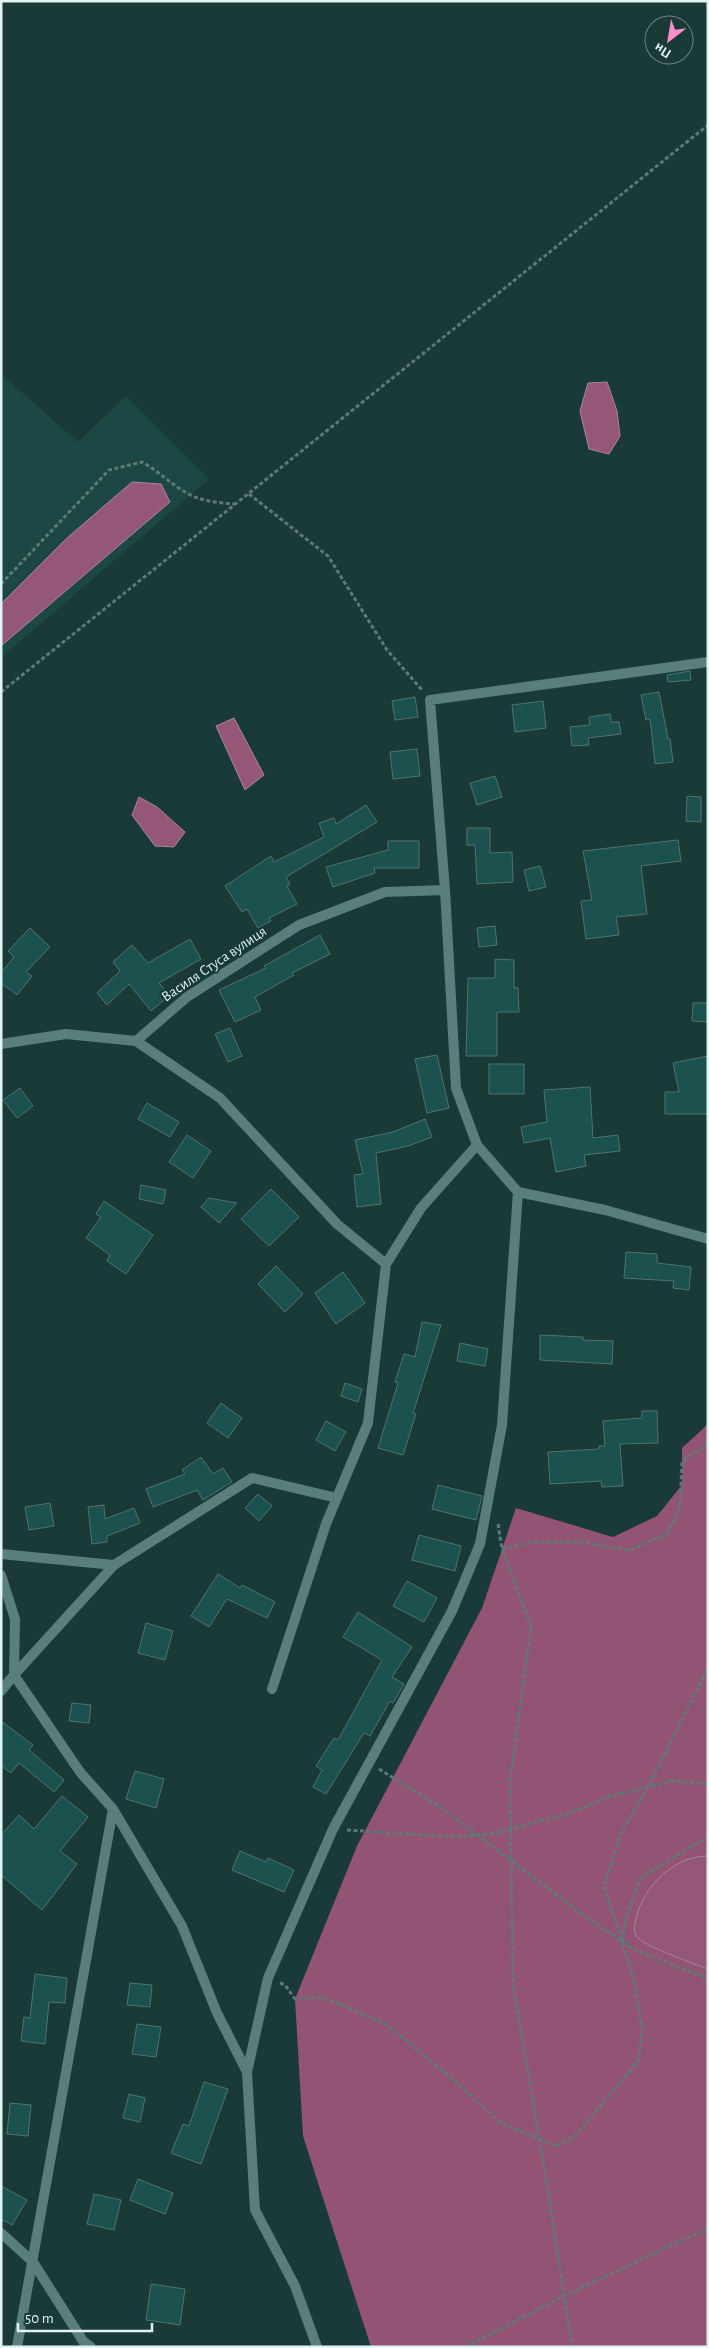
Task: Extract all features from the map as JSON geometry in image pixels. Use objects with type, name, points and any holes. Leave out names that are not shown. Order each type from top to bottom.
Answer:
[{"type":"street","points":[[708,662],[430,700],[445,890],[456,1088],[476,1145],[518,1192],[605,1210],[708,1239]]},
{"type":"street","name":"Василя Стуса вулиця","points":[[136,1041],[187,997],[299,925],[385,892],[445,890]]},
{"type":"street","points":[[1,1044],[66,1034],[136,1041],[220,1098],[337,1224],[386,1264]]},
{"type":"street","points":[[272,1689],[326,1524],[368,1423],[386,1264],[421,1208],[476,1145]]},
{"type":"street","points":[[317,2347],[295,2286],[254,2210],[248,2072],[268,1978],[333,1829],[452,1611],[480,1544],[502,1425],[518,1192]]},
{"type":"street","points":[[1,1691],[14,1674],[114,1565],[252,1478],[337,1498]]},
{"type":"street","points":[[1,1554],[114,1565]]},
{"type":"street","points":[[1,1575],[15,1619],[14,1674],[80,1772],[113,1809],[182,1926],[217,2013],[248,2072]]},
{"type":"street","points":[[17,2347],[113,1809]]},
{"type":"street","points":[[1,2233],[32,2262],[83,2341],[91,2347]]},
{"type":"path","points":[[1,692],[708,125]]},
{"type":"path","points":[[1,584],[109,470],[142,462],[161,472],[186,493],[213,502],[236,505]]},
{"type":"path","points":[[249,494],[328,556],[386,650],[430,700]]},
{"type":"path","points":[[502,1549],[534,1542],[580,1542],[630,1550],[666,1534],[680,1507],[682,1462],[708,1443]]},
{"type":"path","points":[[498,1520],[502,1549],[531,1626],[510,1782],[513,1985],[540,2139],[572,2347]]},
{"type":"path","points":[[268,1978],[285,1985],[295,1999],[323,1997],[386,2024],[448,2075],[500,2123],[556,2146],[575,2136],[639,2060],[642,2029],[634,1979],[604,1887],[622,1833],[648,1787],[708,1668]]},
{"type":"path","points":[[369,1763],[440,1807],[622,1942],[633,1949],[708,1979]]},
{"type":"path","points":[[333,1829],[456,1838],[511,1829],[567,1814],[610,1796],[673,1781],[708,1784]]},
{"type":"path","points":[[622,1942],[627,1915],[640,1877],[708,1837]]},
{"type":"path","points":[[465,2347],[564,2296],[708,2228]]},
{"type":"shaded area","points":[[1,374],[78,442],[126,396],[209,479],[1,658]]},
{"type":"shaded area","points":[[607,382],[617,411],[620,436],[609,454],[589,449],[580,411],[588,383]]},
{"type":"shaded area","points":[[132,482],[161,484],[170,502],[1,646],[1,604],[67,538]]},
{"type":"shaded area","points":[[234,718],[264,775],[245,790],[216,726]]},
{"type":"shaded area","points":[[139,797],[157,807],[185,832],[174,847],[155,846],[132,815]]},
{"type":"shaded area","points":[[708,1424],[708,1856],[683,1862],[661,1876],[645,1895],[635,1921],[634,1929],[638,1938],[651,1946],[708,1969],[708,2347],[371,2347],[303,2136],[295,1999],[357,1846],[482,1608],[516,1508],[613,1537],[657,1516],[682,1485],[682,1448]]},
{"type":"shaded area","points":[[708,1856],[708,1969],[651,1946],[638,1938],[634,1929],[635,1921],[645,1896],[661,1875],[683,1861],[695,1857]]},
{"type":"building","points":[[690,671],[691,680],[668,682],[667,675]]},
{"type":"building","points":[[659,692],[668,739],[670,739],[673,762],[655,764],[650,719],[646,720],[641,695]]},
{"type":"building","points":[[415,697],[418,717],[395,720],[392,701]]},
{"type":"building","points":[[543,701],[546,728],[515,732],[512,705]]},
{"type":"building","points":[[610,714],[611,722],[619,722],[621,734],[588,738],[589,745],[572,746],[570,727],[590,725],[589,717]]},
{"type":"building","points":[[417,749],[420,776],[393,779],[390,752]]},
{"type":"building","points":[[495,776],[502,797],[477,805],[470,783]]},
{"type":"building","points":[[687,796],[701,797],[701,822],[686,821]]},
{"type":"building","points":[[366,805],[377,822],[286,877],[290,884],[287,886],[297,904],[269,918],[271,921],[258,928],[247,909],[242,912],[225,886],[271,856],[274,862],[324,837],[319,823],[334,818],[336,824]]},
{"type":"building","points":[[467,828],[490,828],[490,853],[512,852],[513,882],[477,884],[475,845],[467,845]]},
{"type":"building","points":[[678,840],[681,861],[641,866],[647,914],[616,917],[619,935],[586,939],[581,901],[592,900],[583,851]]},
{"type":"building","points":[[388,841],[419,841],[419,868],[374,868],[375,873],[333,887],[326,867],[388,850]]},
{"type":"building","points":[[540,866],[546,887],[529,891],[524,870]]},
{"type":"building","points":[[495,926],[497,945],[479,947],[477,928]]},
{"type":"building","points":[[30,928],[50,947],[26,972],[32,976],[17,995],[1,983],[1,973],[14,957],[8,951]]},
{"type":"building","points":[[320,935],[330,954],[292,973],[294,975],[255,997],[261,1010],[235,1022],[219,990],[266,968],[264,966]]},
{"type":"building","points":[[190,939],[201,959],[159,983],[170,995],[151,1011],[129,984],[107,1005],[97,993],[120,971],[113,962],[132,945],[148,963]]},
{"type":"building","points":[[495,959],[514,960],[514,988],[518,988],[519,1012],[497,1012],[497,1056],[466,1056],[468,978],[495,978]]},
{"type":"building","points":[[693,1003],[708,1003],[708,1022],[692,1021]]},
{"type":"building","points":[[230,1028],[242,1056],[228,1062],[215,1034]]},
{"type":"building","points":[[437,1055],[449,1108],[427,1113],[415,1059]]},
{"type":"building","points":[[708,1056],[708,1114],[665,1114],[665,1092],[679,1092],[673,1063]]},
{"type":"building","points":[[489,1064],[524,1064],[524,1094],[489,1094]]},
{"type":"building","points":[[590,1087],[593,1138],[618,1135],[620,1151],[584,1155],[586,1166],[556,1172],[550,1138],[524,1143],[521,1127],[547,1122],[544,1090]]},
{"type":"building","points":[[20,1088],[33,1106],[17,1118],[3,1100]]},
{"type":"building","points":[[147,1103],[179,1122],[170,1137],[138,1119]]},
{"type":"building","points":[[425,1119],[432,1137],[408,1146],[376,1153],[381,1204],[357,1207],[354,1175],[363,1174],[355,1140],[393,1132]]},
{"type":"building","points":[[187,1135],[211,1151],[193,1178],[169,1162]]},
{"type":"building","points":[[141,1185],[166,1190],[163,1204],[139,1199]]},
{"type":"building","points":[[271,1189],[299,1217],[269,1246],[241,1219]]},
{"type":"building","points":[[209,1198],[237,1203],[219,1223],[201,1207]]},
{"type":"building","points":[[104,1201],[153,1235],[126,1274],[107,1261],[110,1255],[86,1238],[101,1217],[96,1214]]},
{"type":"building","points":[[626,1252],[657,1254],[657,1263],[691,1267],[689,1290],[673,1288],[674,1281],[624,1278]]},
{"type":"building","points":[[276,1266],[303,1294],[285,1312],[258,1284]]},
{"type":"building","points":[[343,1272],[365,1303],[336,1324],[315,1293]]},
{"type":"building","points":[[422,1322],[441,1325],[413,1413],[416,1414],[403,1455],[378,1448],[398,1383],[395,1382],[404,1354],[415,1357]]},
{"type":"building","points":[[540,1335],[583,1337],[583,1340],[613,1341],[612,1364],[540,1360]]},
{"type":"building","points":[[460,1343],[488,1349],[485,1366],[457,1361]]},
{"type":"building","points":[[345,1383],[362,1389],[358,1402],[341,1396]]},
{"type":"building","points":[[221,1403],[242,1418],[228,1438],[207,1423]]},
{"type":"building","points":[[642,1411],[657,1411],[658,1443],[620,1444],[623,1486],[602,1487],[601,1481],[550,1484],[548,1452],[599,1449],[599,1446],[605,1446],[603,1421],[642,1418]]},
{"type":"building","points":[[326,1421],[346,1432],[335,1451],[316,1440]]},
{"type":"building","points":[[201,1457],[213,1474],[223,1468],[232,1482],[203,1500],[197,1490],[153,1507],[146,1489],[185,1474],[182,1470]]},
{"type":"building","points":[[438,1485],[482,1496],[476,1520],[432,1509]]},
{"type":"building","points":[[258,1494],[272,1506],[259,1521],[245,1508]]},
{"type":"building","points":[[50,1503],[54,1526],[29,1530],[25,1507]]},
{"type":"building","points":[[104,1505],[105,1519],[134,1508],[140,1523],[107,1536],[107,1542],[92,1544],[88,1507]]},
{"type":"building","points":[[419,1535],[461,1546],[455,1571],[412,1560]]},
{"type":"building","points":[[218,1574],[240,1588],[242,1585],[275,1602],[267,1618],[227,1599],[209,1627],[191,1616]]},
{"type":"building","points":[[407,1581],[437,1598],[424,1622],[393,1606]]},
{"type":"building","points":[[358,1612],[412,1647],[392,1677],[404,1684],[393,1703],[390,1701],[370,1736],[364,1733],[326,1794],[313,1787],[322,1770],[316,1766],[334,1738],[338,1740],[382,1660],[343,1637]]},
{"type":"building","points":[[146,1623],[173,1631],[165,1660],[138,1653]]},
{"type":"building","points":[[72,1703],[91,1705],[89,1723],[69,1721]]},
{"type":"building","points":[[1,1721],[33,1745],[29,1750],[64,1780],[54,1792],[19,1763],[11,1773],[1,1766]]},
{"type":"building","points":[[135,1771],[164,1779],[156,1808],[126,1799]]},
{"type":"building","points":[[62,1796],[88,1817],[60,1851],[77,1864],[42,1910],[1,1875],[1,1835],[19,1815],[34,1829]]},
{"type":"building","points":[[240,1851],[266,1862],[268,1858],[294,1870],[284,1892],[232,1870]]},
{"type":"building","points":[[35,1974],[67,1978],[65,2003],[49,2002],[45,2044],[21,2041],[24,2017],[30,2018]]},
{"type":"building","points":[[130,1983],[152,1985],[150,2007],[127,2005]]},
{"type":"building","points":[[137,2024],[161,2027],[156,2057],[132,2054]]},
{"type":"building","points":[[204,2082],[228,2089],[201,2164],[171,2153],[183,2124],[189,2126]]},
{"type":"building","points":[[129,2094],[145,2098],[140,2122],[123,2118]]},
{"type":"building","points":[[10,2103],[31,2105],[28,2136],[7,2134]]},
{"type":"building","points":[[138,2179],[173,2193],[165,2214],[130,2200]]},
{"type":"building","points":[[1,2186],[27,2200],[12,2225],[1,2219]]},
{"type":"building","points":[[94,2194],[121,2200],[114,2230],[87,2224]]},
{"type":"building","points":[[151,2284],[185,2289],[180,2325],[146,2320]]}]
